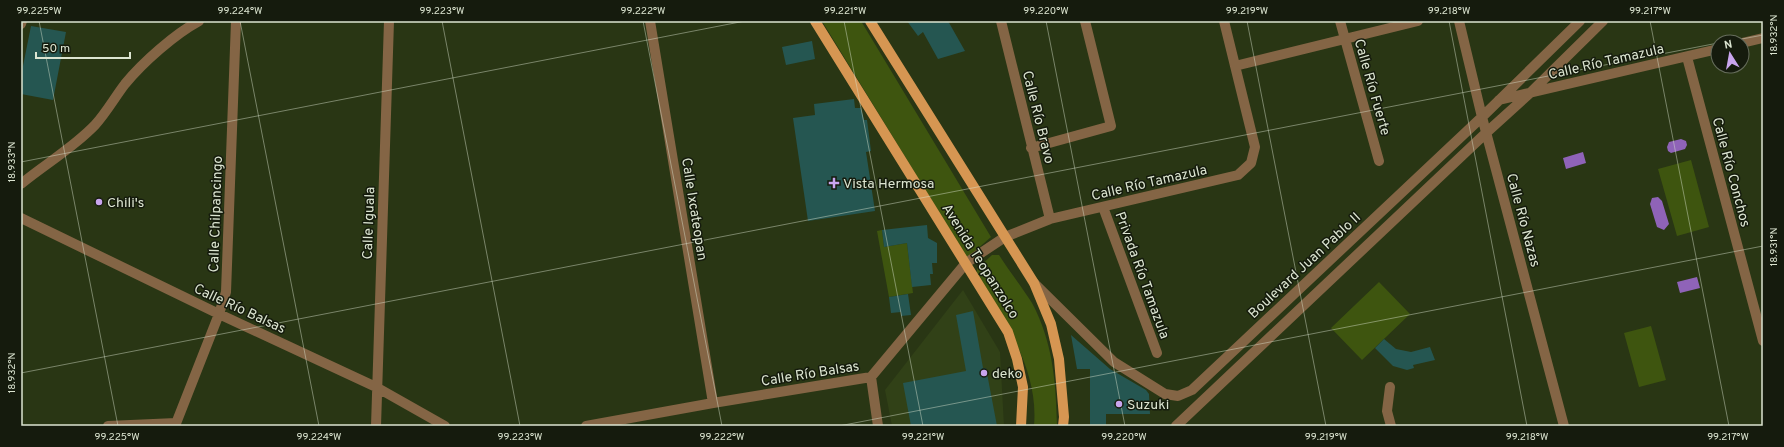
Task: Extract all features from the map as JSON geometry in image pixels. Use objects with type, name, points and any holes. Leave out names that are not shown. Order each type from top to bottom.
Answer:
[{"type":"main road","name":"Avenida Teopanzolco","points":[[815,21],[1008,332],[1017,359],[1023,387],[1021,426]]},
{"type":"main road","points":[[870,21],[1034,283],[1051,324],[1059,359],[1063,426]]},
{"type":"street","points":[[21,184],[83,136],[95,125],[126,82],[185,28],[199,21]]},
{"type":"street","name":"Calle Chilpancingo","points":[[176,425],[226,292],[236,21]]},
{"type":"street","name":"Calle Iguala","points":[[376,426],[376,387],[389,21]]},
{"type":"street","name":"Calle Ixcateopan","points":[[650,21],[713,402]]},
{"type":"street","name":"Calle Río Bravo","points":[[1001,21],[1031,148],[1050,219]]},
{"type":"street","points":[[1224,21],[1235,66],[1418,21]]},
{"type":"street","name":"Calle Río Fuerte","points":[[1340,21],[1379,161]]},
{"type":"street","name":"Calle Río Nazas","points":[[1459,21],[1482,117],[1564,426]]},
{"type":"street","name":"Boulevard Juan Pablo II","points":[[1034,283],[1114,362],[1165,394],[1178,396],[1192,390],[1482,117],[1580,21]]},
{"type":"street","name":"Boulevard Juan Pablo II","points":[[1179,423],[1486,132],[1530,93],[1604,21]]},
{"type":"street","points":[[1031,148],[1111,126],[1086,22]]},
{"type":"street","points":[[1750,41],[1763,38]]},
{"type":"street","name":"Calle Río Tamazula","points":[[1499,100],[1710,52]]},
{"type":"street","name":"Calle Río Conchos","points":[[1687,57],[1763,341]]},
{"type":"street","name":"Calle Río Tamazula","points":[[1005,237],[1050,219],[1238,175],[1251,163],[1255,147],[1235,66]]},
{"type":"street","name":"Privada Río Tamazula","points":[[1103,207],[1156,353]]},
{"type":"street","name":"Calle Río Balsas","points":[[21,218],[219,314],[376,387],[445,426]]},
{"type":"street","name":"Calle Río Balsas","points":[[586,426],[713,402],[871,377],[966,263],[1005,237]]},
{"type":"street","points":[[871,377],[878,426]]},
{"type":"street","points":[[1390,387],[1387,411],[1391,426]]},
{"type":"street","points":[[108,426],[176,425]]},
{"type":"shaded area","points":[[822,21],[861,21],[991,237],[967,258]]},
{"type":"shaded area","points":[[1681,139],[1686,141],[1687,145],[1685,149],[1671,153],[1668,151],[1667,147],[1669,142]]},
{"type":"shaded area","points":[[1583,152],[1586,163],[1566,169],[1563,158]]},
{"type":"shaded area","points":[[1691,160],[1709,227],[1677,236],[1658,169]]},
{"type":"shaded area","points":[[1658,197],[1662,201],[1669,224],[1664,230],[1657,227],[1650,204],[1652,198]]},
{"type":"shaded area","points":[[882,230],[884,247],[907,243],[913,293],[889,297],[877,231]]},
{"type":"shaded area","points":[[992,255],[999,255],[1032,303],[1045,333],[1054,378],[1057,426],[1034,426],[1034,405],[1031,385],[1018,346],[977,274],[977,269]]},
{"type":"shaded area","points":[[1697,277],[1700,288],[1680,293],[1677,282]]},
{"type":"shaded area","points":[[1379,282],[1410,314],[1362,360],[1331,328]]},
{"type":"shaded area","points":[[963,290],[1000,352],[1004,426],[892,426],[885,390]]},
{"type":"shaded area","points":[[1651,326],[1666,380],[1639,387],[1624,333]]},
{"type":"building","points":[[907,21],[948,21],[965,51],[938,59],[923,32],[918,36]]},
{"type":"building","points":[[31,26],[66,32],[53,100],[21,94],[21,76]]},
{"type":"building","points":[[812,41],[815,59],[786,65],[782,47]]},
{"type":"building","points":[[854,99],[855,108],[861,108],[864,120],[867,120],[871,151],[866,152],[875,211],[808,221],[793,118],[815,115],[814,104]]},
{"type":"building","points":[[927,225],[928,238],[937,243],[937,263],[932,263],[933,274],[930,274],[931,285],[912,287],[907,243],[884,247],[882,230]]},
{"type":"building","points":[[908,294],[911,315],[901,316],[901,312],[891,313],[889,297]]},
{"type":"building","points":[[973,311],[983,368],[986,368],[997,426],[911,426],[903,383],[966,371],[956,315]]},
{"type":"building","name":"Suzuki","points":[[1071,335],[1110,369],[1146,390],[1149,394],[1150,414],[1106,414],[1106,426],[1090,426],[1090,369],[1077,369]]},
{"type":"building","points":[[1384,339],[1396,349],[1411,352],[1430,347],[1435,360],[1413,365],[1414,368],[1407,370],[1393,366],[1375,348]]},
{"type":"place","name":"Vista Hermosa","points":[[834,183]]},
{"type":"place","name":"Chili's","points":[[99,202]]},
{"type":"place","name":"deko","points":[[984,373]]},
{"type":"place","name":"Suzuki","points":[[1119,404]]}]
